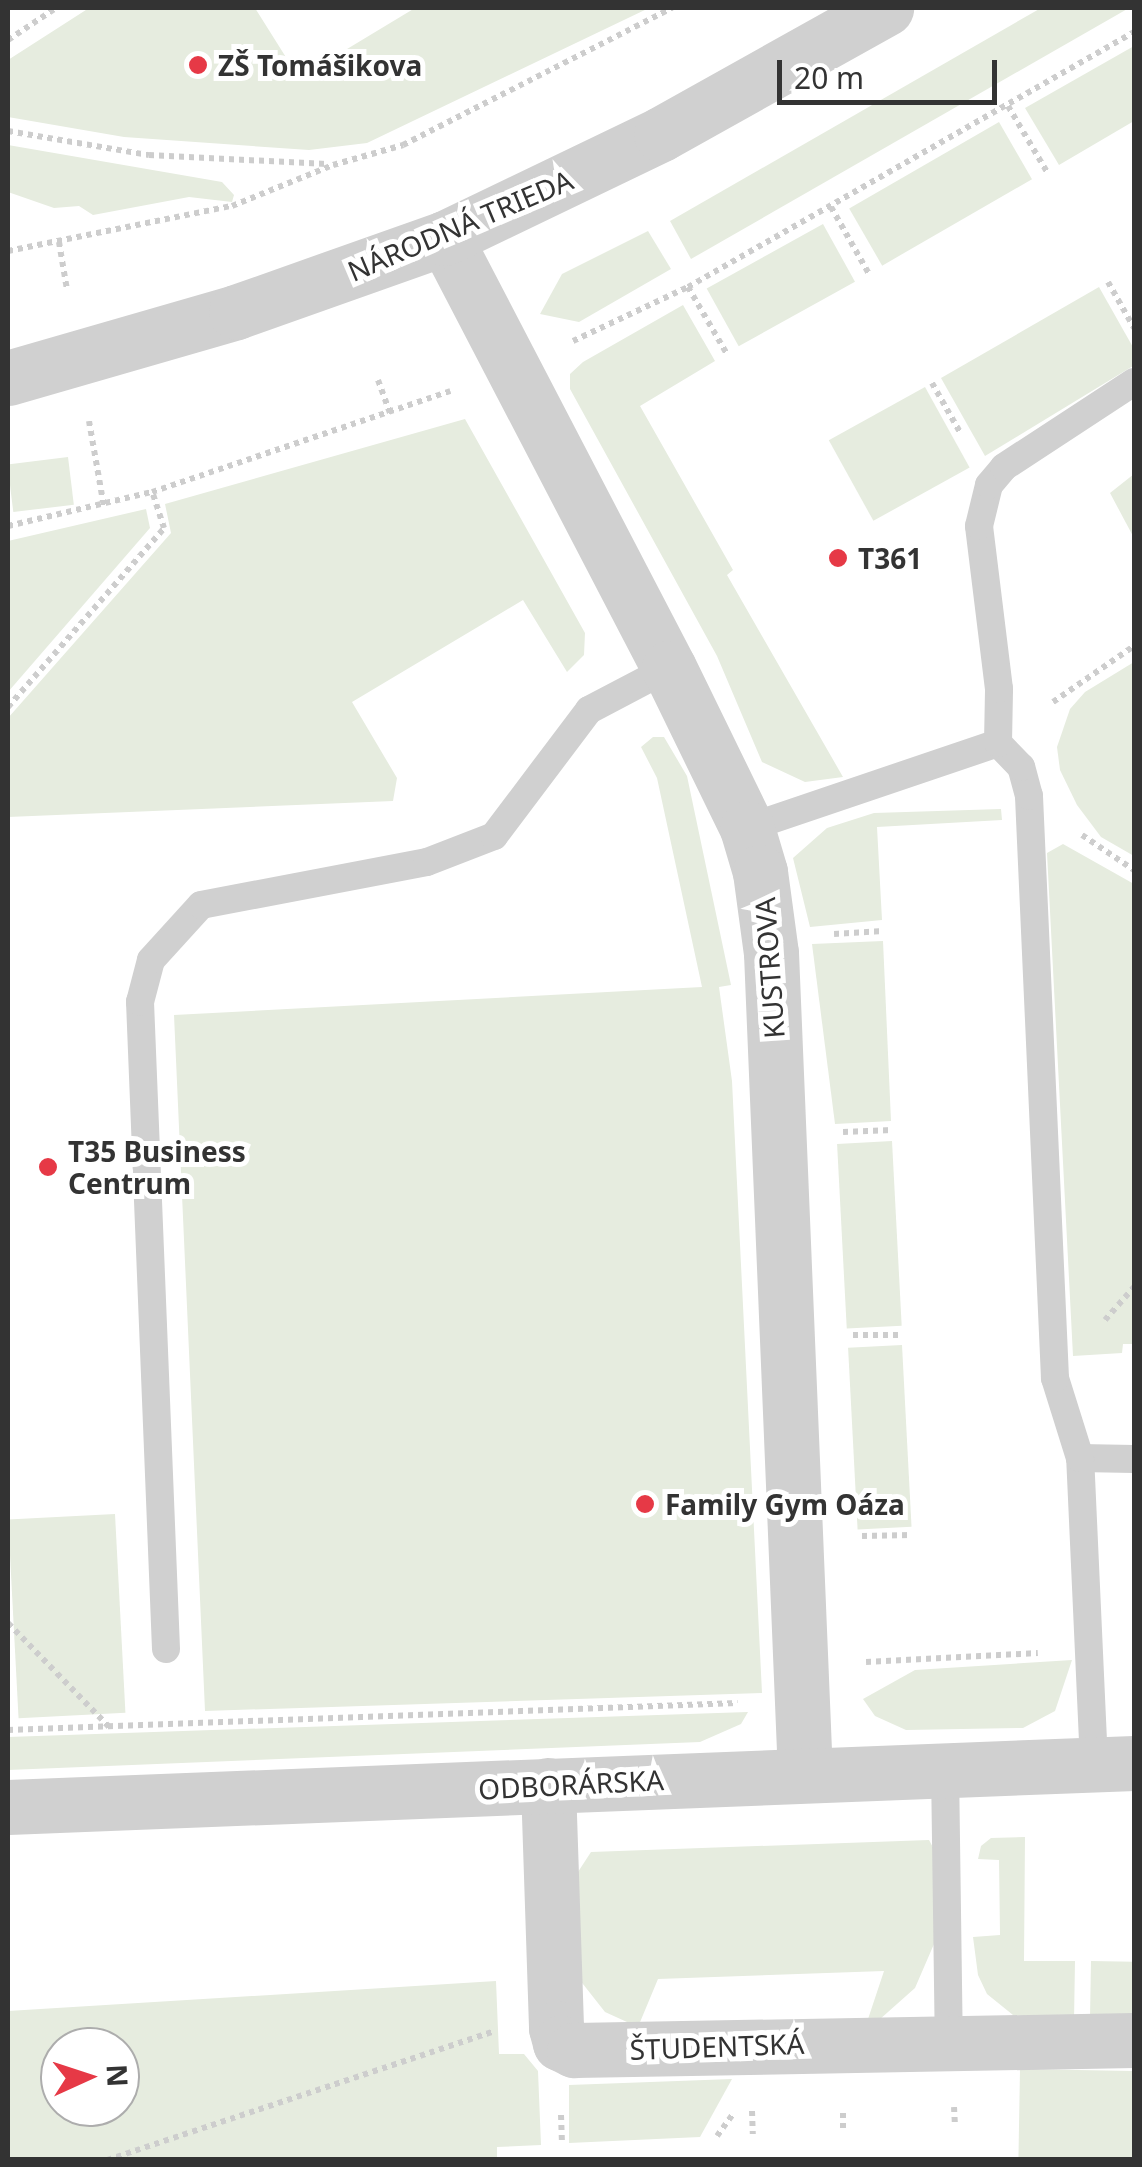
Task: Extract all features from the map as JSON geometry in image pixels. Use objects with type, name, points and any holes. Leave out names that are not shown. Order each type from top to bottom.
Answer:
[{"type":"street","name":"NÁRODNÁ TRIEDA","points":[[8,378],[236,312],[445,238],[662,134],[886,8]]},
{"type":"street","name":"KUSTROVA","points":[[445,238],[747,828],[771,953],[805,1773]]},
{"type":"street","name":"ODBORÁRSKA","points":[[8,1808],[1114,1763]]},
{"type":"street","name":"ŠTUDENTSKÁ","points":[[548,1785],[555,2010],[560,2043],[574,2050],[949,2039],[1134,2040]]},
{"type":"lane","points":[[1114,1763],[1090,1650],[1080,1458],[1054,1378],[1029,796],[1021,767],[998,743],[999,689],[979,526],[986,495],[1004,466],[1134,382]]},
{"type":"lane","points":[[166,1649],[140,1002],[151,960],[201,905],[427,862],[494,836],[588,710],[668,668]]},
{"type":"lane","points":[[747,828],[998,743]]},
{"type":"lane","points":[[1080,1458],[1134,1459]]},
{"type":"lane","points":[[945,1768],[949,2039]]},
{"type":"path","points":[[8,40],[56,8]]},
{"type":"path","points":[[8,251],[232,206],[333,164],[403,145],[672,8]]},
{"type":"path","points":[[8,526],[152,492],[512,368],[688,286],[1134,32]]},
{"type":"path","points":[[1008,106],[1046,172]]},
{"type":"path","points":[[8,131],[149,155],[333,164]]},
{"type":"path","points":[[831,207],[869,274]]},
{"type":"path","points":[[1108,282],[1134,328]]},
{"type":"path","points":[[688,286],[727,354]]},
{"type":"path","points":[[378,380],[390,412]]},
{"type":"path","points":[[8,707],[164,528],[152,492]]},
{"type":"path","points":[[998,743],[1134,646]]},
{"type":"path","points":[[867,932],[882,931]]},
{"type":"path","points":[[838,1132],[892,1130]]},
{"type":"path","points":[[834,1336],[901,1334]]},
{"type":"path","points":[[843,1536],[910,1536]]},
{"type":"path","points":[[8,1623],[110,1728]]},
{"type":"path","points":[[8,1730],[757,1703],[800,1666],[1090,1650]]},
{"type":"path","points":[[107,2160],[555,2010]]},
{"type":"shaded area","points":[[89,8],[255,8],[299,78],[415,8],[649,8],[367,143],[309,150],[124,137],[8,117],[8,60]]},
{"type":"shaded area","points":[[1041,8],[1129,8],[691,259],[670,221]]},
{"type":"shaded area","points":[[1134,46],[1134,121],[1059,165],[1025,108]]},
{"type":"shaded area","points":[[999,122],[1032,179],[882,266],[849,208]]},
{"type":"shaded area","points":[[8,145],[222,182],[234,195],[232,202],[189,197],[93,215],[79,206],[54,208],[8,192]]},
{"type":"shaded area","points":[[823,224],[855,282],[739,346],[707,288]]},
{"type":"shaded area","points":[[648,231],[671,269],[579,322],[540,314],[562,274]]},
{"type":"shaded area","points":[[1099,287],[1134,349],[1133,366],[985,456],[941,378]]},
{"type":"shaded area","points":[[683,305],[715,361],[640,406],[733,570],[727,575],[843,777],[805,782],[762,762],[717,656],[570,389],[570,374],[583,362]]},
{"type":"shaded area","points":[[925,387],[970,467],[873,521],[829,440]]},
{"type":"shaded area","points":[[465,419],[585,633],[584,655],[567,672],[523,600],[352,702],[397,778],[393,801],[8,817],[8,718],[171,533],[165,504]]},
{"type":"shaded area","points":[[68,457],[74,505],[13,512],[8,464]]},
{"type":"shaded area","points":[[1134,474],[1134,538],[1110,493]]},
{"type":"shaded area","points":[[146,509],[150,528],[8,692],[8,541]]},
{"type":"shaded area","points":[[1134,662],[1134,856],[1101,837],[1077,805],[1060,770],[1057,747],[1070,709],[1085,692]]},
{"type":"shaded area","points":[[653,737],[664,737],[687,776],[731,985],[719,987],[732,1081],[762,1693],[205,1711],[174,1015],[702,987],[657,778],[641,747]]},
{"type":"shaded area","points":[[1001,809],[1002,820],[877,827],[882,920],[810,927],[793,858],[827,828],[874,813]]},
{"type":"shaded area","points":[[1063,844],[1134,884],[1134,1344],[1123,1344],[1122,1353],[1073,1356],[1047,853]]},
{"type":"shaded area","points":[[883,941],[891,1121],[835,1124],[812,944]]},
{"type":"shaded area","points":[[892,1141],[902,1326],[847,1329],[837,1144]]},
{"type":"shaded area","points":[[902,1345],[912,1527],[858,1530],[848,1348]]},
{"type":"shaded area","points":[[115,1514],[125,1713],[19,1718],[8,1520]]},
{"type":"shaded area","points":[[1072,1660],[1055,1711],[1023,1728],[906,1730],[875,1716],[863,1699],[915,1670]]},
{"type":"shaded area","points":[[748,1712],[741,1724],[700,1742],[8,1770],[8,1737]]},
{"type":"shaded area","points":[[1025,1837],[1024,1961],[1075,1961],[1074,2021],[1013,2015],[987,1994],[978,1975],[973,1937],[1000,1935],[999,1860],[978,1859],[981,1846],[991,1838]]},
{"type":"shaded area","points":[[929,1840],[936,1853],[934,1944],[915,1988],[879,2020],[867,2022],[884,1971],[658,1979],[638,2027],[605,2012],[579,1979],[576,1875],[591,1852]]},
{"type":"shaded area","points":[[1091,1961],[1134,1962],[1133,2025],[1090,2024]]},
{"type":"shaded area","points":[[496,1981],[499,2054],[524,2054],[538,2071],[541,2145],[497,2147],[497,2160],[8,2159],[8,2011]]},
{"type":"shaded area","points":[[1020,2069],[1134,2071],[1132,2160],[1018,2159]]},
{"type":"shaded area","points":[[732,2079],[700,2137],[569,2143],[569,2085]]},
{"type":"place","name":"ZŠ Tomášikova","points":[[198,65]]},
{"type":"place","name":"T361","points":[[838,558]]},
{"type":"place","name":"T35 Business Centrum","points":[[48,1167]]},
{"type":"place","name":"Family Gym Oáza","points":[[645,1504]]}]
